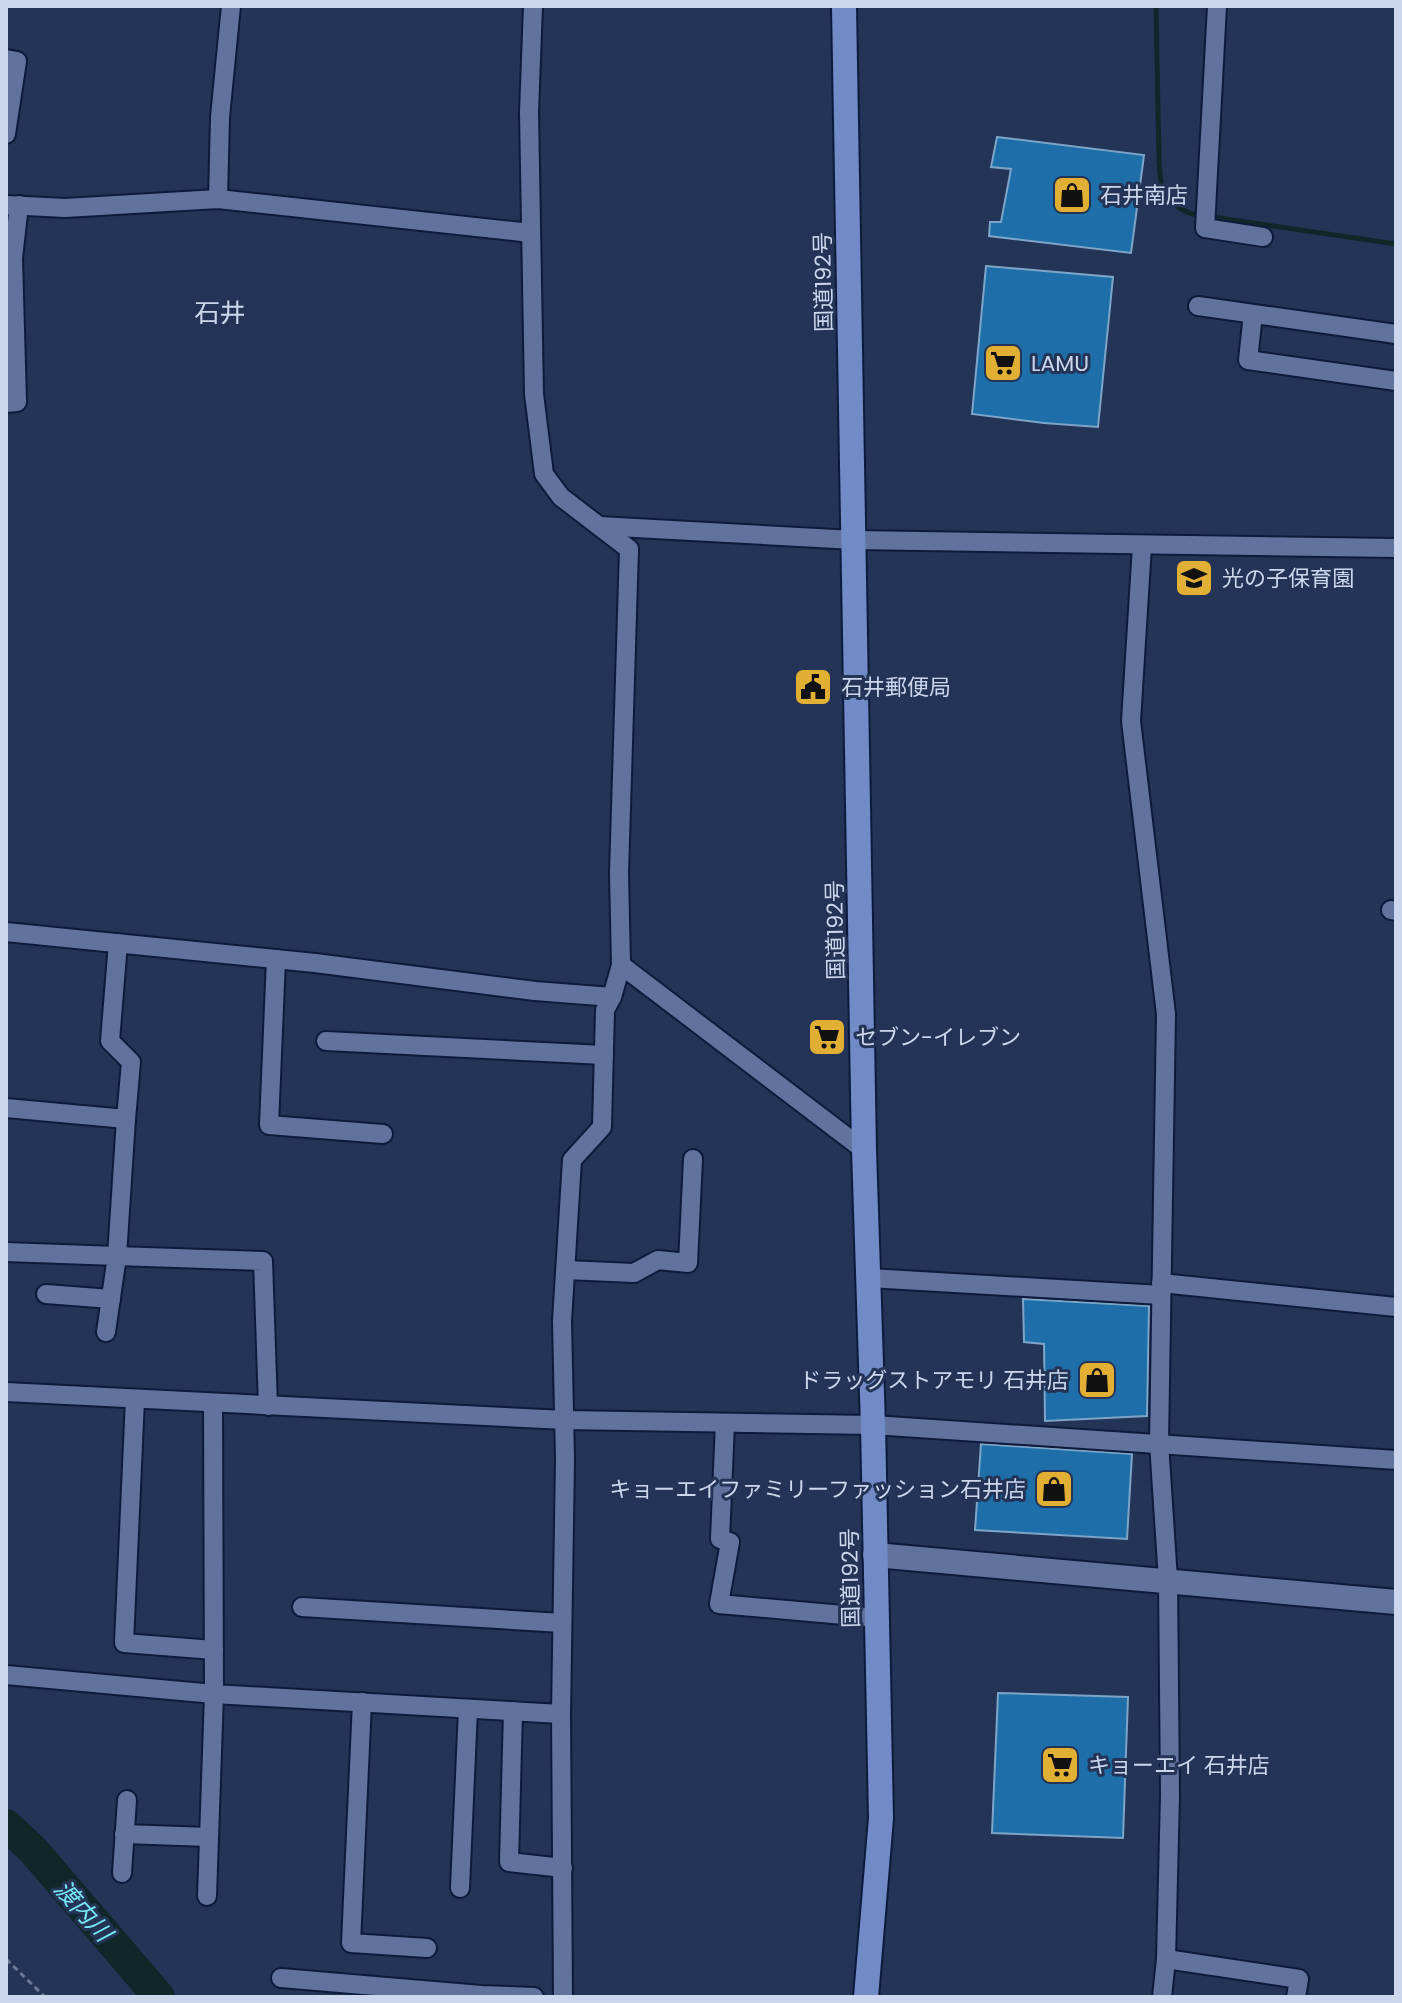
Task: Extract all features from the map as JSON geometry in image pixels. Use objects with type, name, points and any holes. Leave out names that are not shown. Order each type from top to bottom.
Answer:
[{"type":"highway","name":"国道192号","points":[[844,6],[864,1150],[881,1818],[866,1997]]},
{"type":"street","points":[[218,199],[220,117],[231,6]]},
{"type":"street","points":[[533,6],[529,112],[534,394],[544,474],[561,497],[629,549],[619,873],[621,965],[605,1010],[602,1127],[572,1160],[562,1321],[565,1420],[561,1714],[563,1997]]},
{"type":"street","points":[[1217,6],[1205,228],[1263,237]]},
{"type":"street","points":[[6,59],[17,61],[6,134]]},
{"type":"street","points":[[6,403],[17,402],[12,205],[65,208],[218,199],[531,233]]},
{"type":"street","points":[[1198,306],[1396,334]]},
{"type":"street","points":[[1253,314],[1248,360],[1396,381]]},
{"type":"street","points":[[598,526],[854,540],[1396,548]]},
{"type":"street","points":[[1142,546],[1131,721],[1166,1014],[1159,1443],[1168,1580],[1170,1795],[1166,1959],[1162,1997]]},
{"type":"street","points":[[6,932],[612,997]]},
{"type":"street","points":[[106,1332],[117,1256],[131,1062],[110,1041],[118,943]]},
{"type":"street","points":[[276,959],[269,1125],[383,1134]]},
{"type":"street","points":[[621,965],[864,1150]]},
{"type":"street","points":[[326,1041],[604,1055]]},
{"type":"street","points":[[6,1108],[126,1119]]},
{"type":"street","points":[[566,1270],[634,1273],[658,1260],[688,1263],[693,1159]]},
{"type":"street","points":[[6,1252],[263,1261],[268,1406]]},
{"type":"street","points":[[869,1278],[1161,1289],[1396,1307]]},
{"type":"street","points":[[46,1294],[111,1299]]},
{"type":"street","points":[[6,1392],[565,1420],[873,1425],[1396,1460]]},
{"type":"street","points":[[135,1399],[124,1643],[214,1650]]},
{"type":"street","points":[[207,1896],[214,1694],[213,1403]]},
{"type":"street","points":[[725,1423],[720,1539],[730,1542],[719,1604],[877,1618]]},
{"type":"street","points":[[875,1555],[1396,1602]]},
{"type":"street","points":[[302,1607],[562,1623]]},
{"type":"street","points":[[6,1675],[214,1694],[561,1714]]},
{"type":"street","points":[[362,1702],[351,1943],[427,1948]]},
{"type":"street","points":[[460,1888],[468,1709]]},
{"type":"street","points":[[513,1711],[509,1862],[563,1868]]},
{"type":"street","points":[[122,1873],[127,1800]]},
{"type":"street","points":[[124,1834],[209,1837]]},
{"type":"street","points":[[1166,1959],[1299,1979],[1296,1997]]},
{"type":"street","points":[[281,1978],[534,1997]]},
{"type":"path","points":[[6,1959],[45,1997]]},
{"type":"building","name":"石井南店","points":[[997,137],[1144,155],[1131,253],[989,236],[990,222],[1001,222],[1011,169],[991,167]]},
{"type":"building","name":"LAMU","points":[[986,266],[1113,277],[1098,427],[972,414]]},
{"type":"building","name":"ドラッグストアモリ 石井店","points":[[1023,1299],[1149,1306],[1147,1416],[1045,1421],[1044,1344],[1024,1342]]},
{"type":"building","name":"キョーエイファミリーファッション石井店","points":[[981,1444],[1132,1454],[1127,1539],[975,1530]]},
{"type":"building","name":"キョーエイ 石井店","points":[[998,1693],[1128,1697],[1123,1838],[992,1833]]},
{"type":"waterway","points":[[1156,6],[1159,161],[1162,188],[1174,205],[1192,214],[1396,244]]},
{"type":"waterway","name":"渡内川","points":[[6,1825],[33,1850],[159,1997]]},
{"type":"place","name":"石井南店","points":[[1072,195]]},
{"type":"place","name":"LAMU","points":[[1003,363]]},
{"type":"place","name":"光の子保育園","points":[[1194,578]]},
{"type":"place","name":"石井郵便局","points":[[813,687]]},
{"type":"place","name":"セブン-イレブン","points":[[827,1037]]},
{"type":"place","name":"ドラッグストアモリ 石井店","points":[[1097,1380]]},
{"type":"place","name":"キョーエイファミリーファッション石井店","points":[[1054,1489]]},
{"type":"place","name":"キョーエイ 石井店","points":[[1060,1765]]},
{"type":"district","name":"石井","points":[[220,313]]}]
